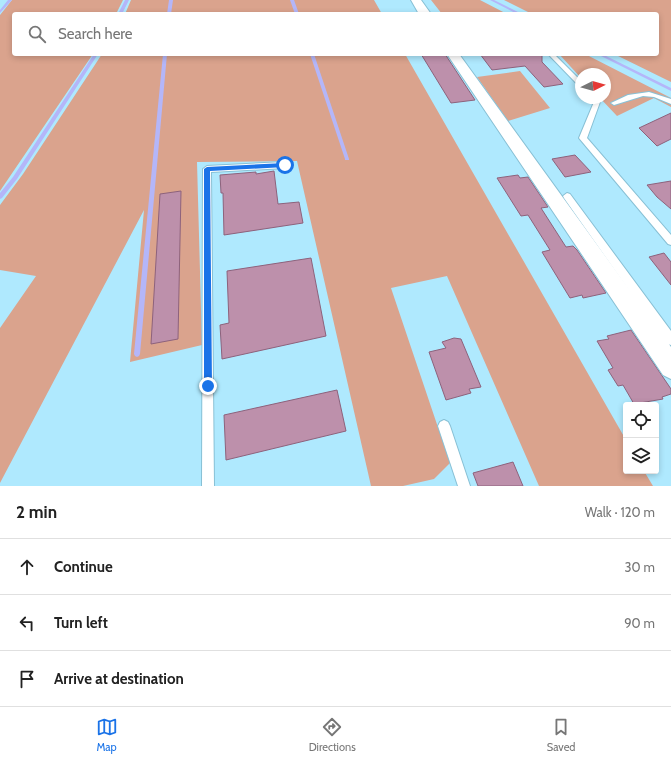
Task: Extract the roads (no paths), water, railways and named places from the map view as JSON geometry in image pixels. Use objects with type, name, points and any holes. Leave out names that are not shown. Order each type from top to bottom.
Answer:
[{"type":"street","points":[[416,0],[424,12]]},
{"type":"street","points":[[454,56],[671,367]]},
{"type":"lane","points":[[553,56],[575,79]]},
{"type":"lane","points":[[614,102],[641,93],[653,94],[671,102]]},
{"type":"lane","points":[[596,104],[583,138],[671,240]]},
{"type":"lane","points":[[208,486],[207,169],[285,165]]},
{"type":"lane","points":[[567,196],[671,340]]},
{"type":"lane","points":[[444,426],[464,486]]},
{"type":"waterway","points":[[0,12],[10,0]]},
{"type":"waterway","points":[[121,12],[127,0]]},
{"type":"waterway","points":[[169,12],[171,0]]},
{"type":"waterway","points":[[292,0],[296,12]]},
{"type":"waterway","points":[[492,0],[516,12]]},
{"type":"waterway","points":[[0,197],[15,178],[95,56]]},
{"type":"waterway","points":[[137,354],[165,56]]},
{"type":"waterway","points":[[313,56],[347,159]]},
{"type":"waterway","points":[[603,56],[671,90]]}]
